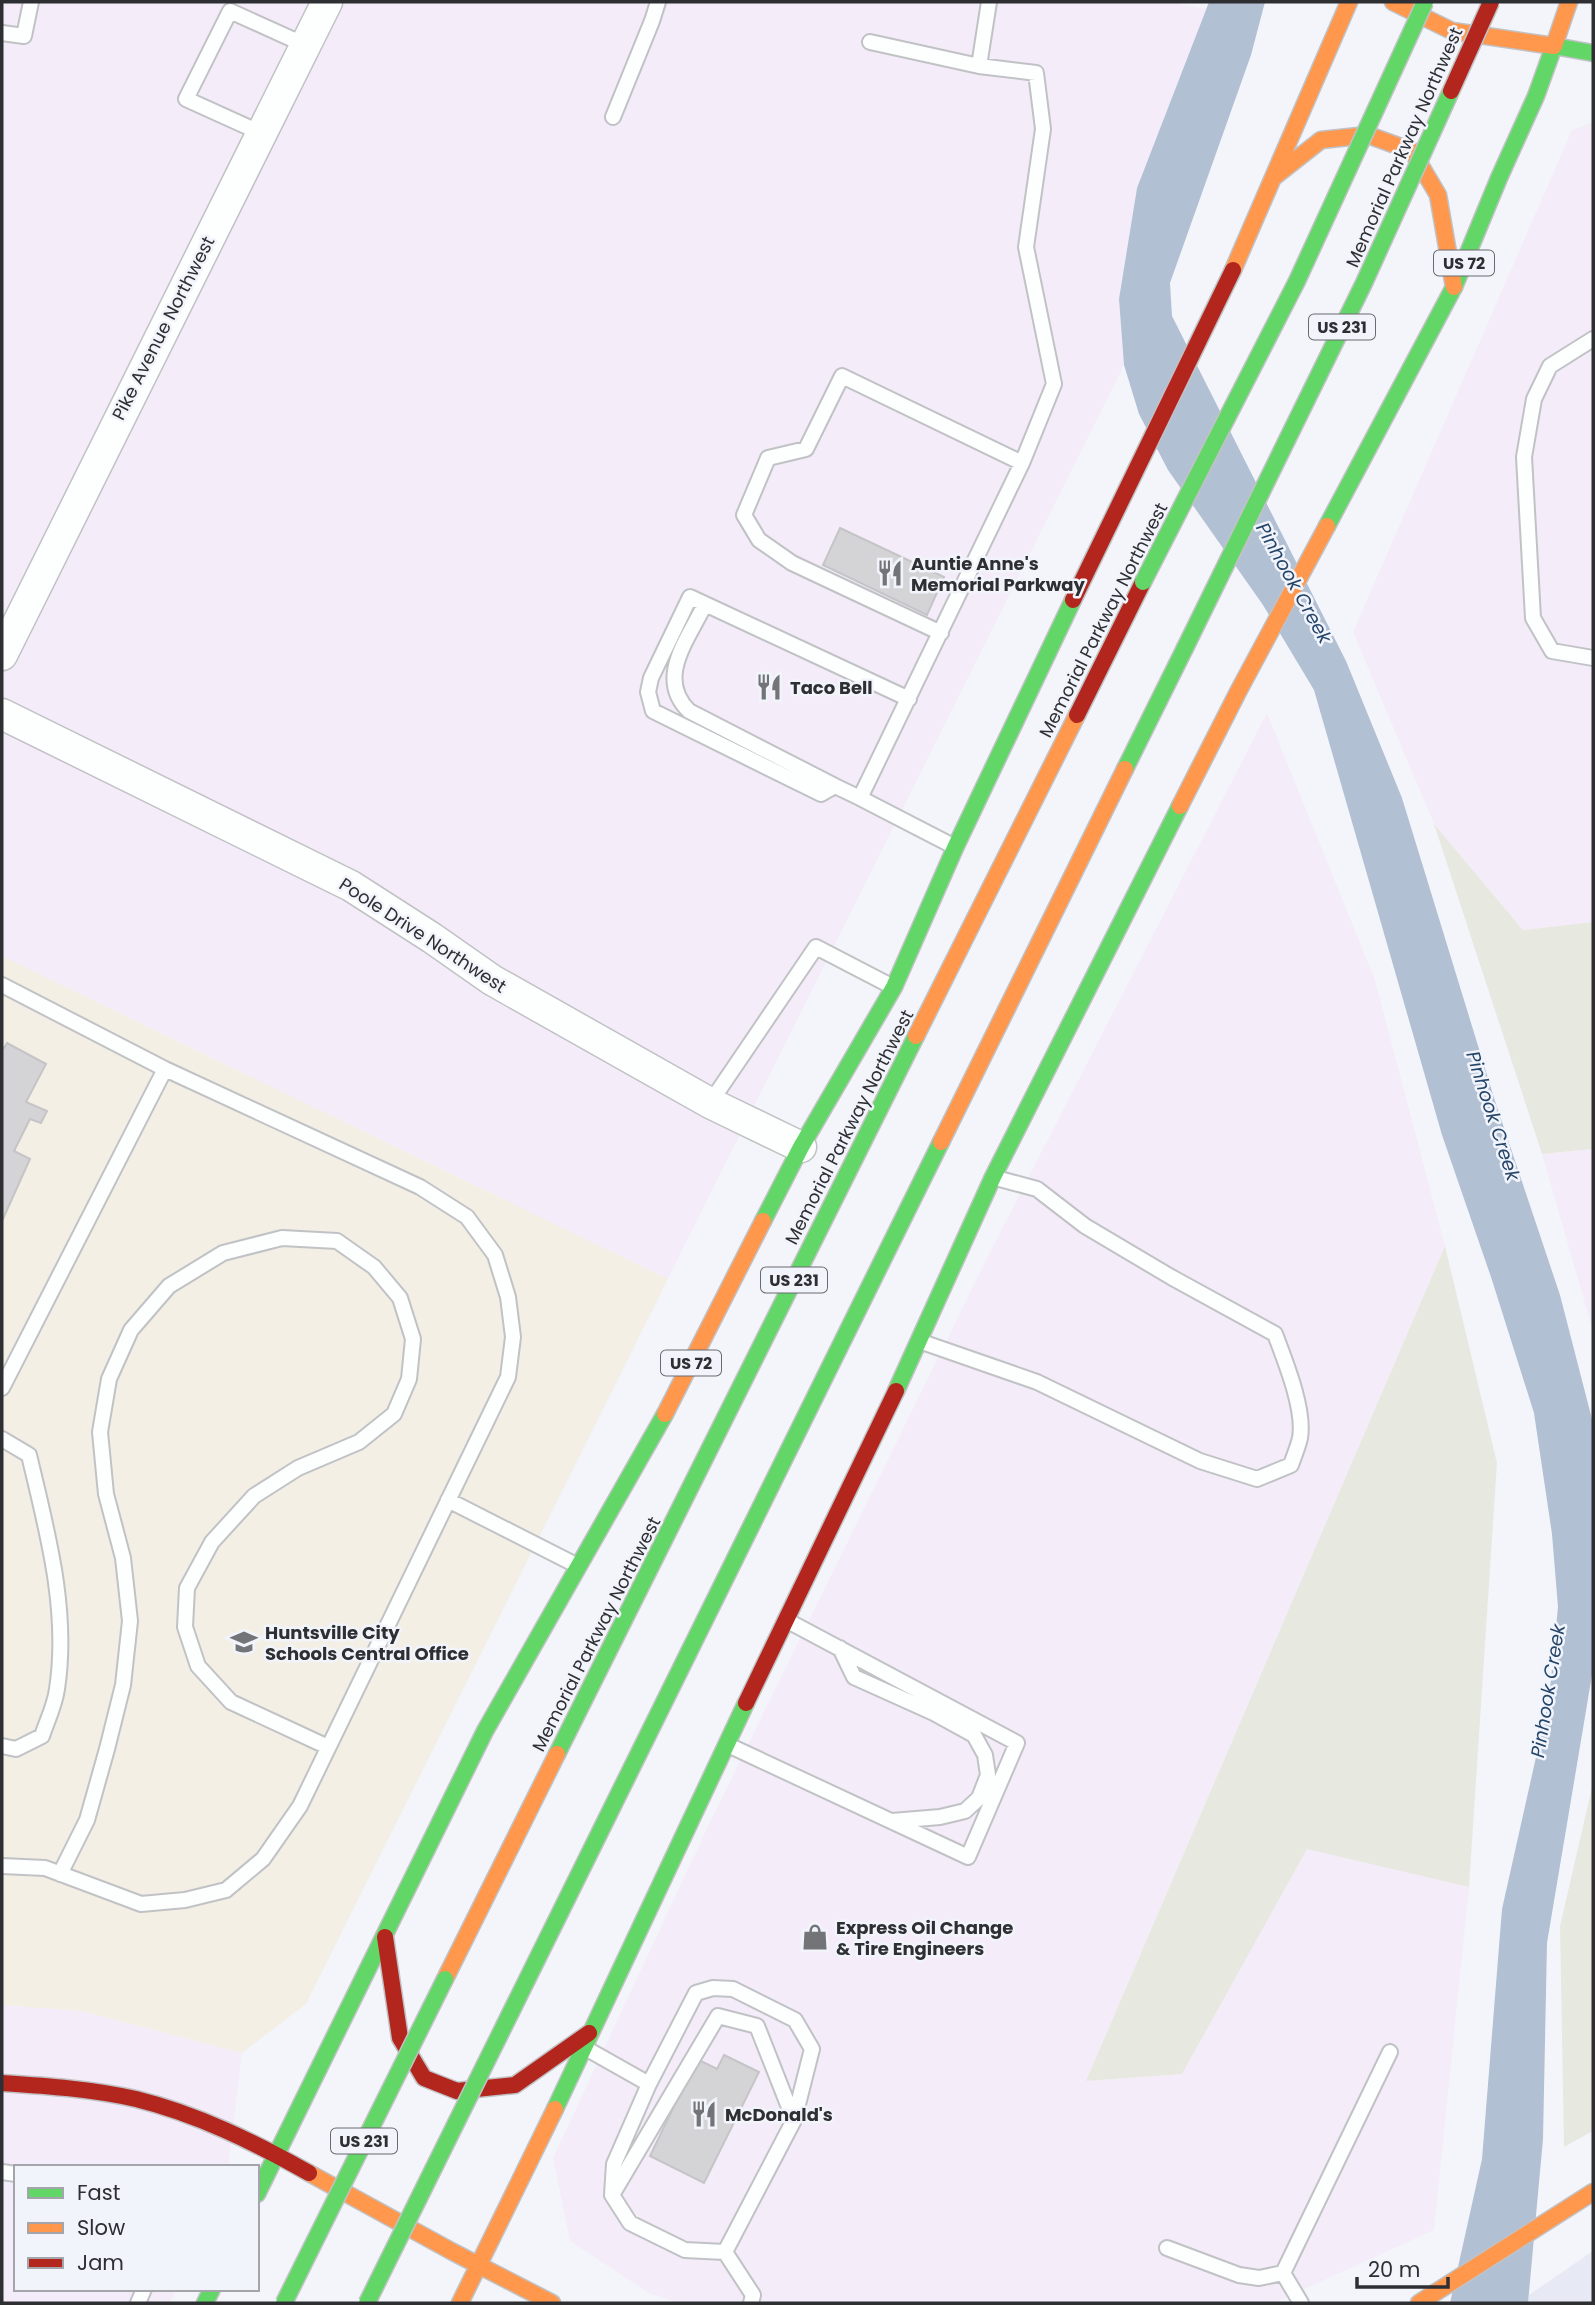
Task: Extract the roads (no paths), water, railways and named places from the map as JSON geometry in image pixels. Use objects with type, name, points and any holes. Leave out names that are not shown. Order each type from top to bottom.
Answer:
[{"type":"main road","name":"US 72","points":[[259,2190],[485,1731],[677,1392],[801,1147],[894,988],[955,848],[1109,523],[1226,285],[1349,2]]},
{"type":"main road","points":[[1393,2],[1452,31],[1593,53]]},
{"type":"main road","name":"Memorial Parkway Northwest","points":[[284,2303],[1143,582],[1297,281],[1425,2]]},
{"type":"main road","name":"Memorial Parkway Northwest","points":[[367,2303],[1364,283],[1491,2]]},
{"type":"main road","points":[[1553,46],[1569,2]]},
{"type":"main road","name":"US 72","points":[[460,2303],[585,2049],[785,1619],[920,1342],[993,1177],[1240,690],[1454,287],[1536,96],[1553,46]]},
{"type":"main road","points":[[1271,179],[1321,140],[1368,135],[1412,151],[1438,195],[1454,287]]},
{"type":"main road","points":[[385,1937],[400,2038],[424,2078],[457,2091],[515,2085],[594,2030]]},
{"type":"main road","points":[[2,2083],[109,2094],[154,2104],[224,2128],[479,2267],[552,2303]]},
{"type":"main road","points":[[1419,2303],[1593,2192]]},
{"type":"street","name":"Pike Avenue Northwest","points":[[2,655],[327,2]]},
{"type":"street","name":"Poole Drive Northwest","points":[[2,713],[351,886],[492,981],[710,1103],[801,1147]]},
{"type":"lane","points":[[2,33],[23,36],[31,2]]},
{"type":"lane","points":[[613,117],[658,2]]},
{"type":"lane","points":[[979,66],[989,2]]},
{"type":"lane","points":[[261,133],[186,99],[230,11],[305,45]]},
{"type":"lane","points":[[860,798],[1022,463],[1055,384],[1026,247],[1042,129],[1036,73],[979,66],[870,42]]},
{"type":"lane","points":[[1593,339],[1550,366],[1534,399],[1524,457],[1533,618],[1552,651],[1593,658]]},
{"type":"lane","points":[[941,633],[792,563],[759,540],[744,515],[768,458],[806,449],[842,376],[1022,463]]},
{"type":"lane","points":[[835,786],[821,794],[653,711],[648,692],[651,678],[690,597],[909,699]]},
{"type":"lane","points":[[705,604],[674,668],[673,685],[679,701],[689,711],[955,848]]},
{"type":"lane","points":[[710,1103],[816,947],[894,988]]},
{"type":"lane","points":[[2,985],[165,1069],[420,1186],[467,1217],[495,1255],[508,1297],[513,1336],[508,1377],[300,1806],[263,1859],[226,1890],[184,1900],[141,1904],[45,1868],[2,1866]]},
{"type":"lane","points":[[2,1388],[165,1069]]},
{"type":"lane","points":[[920,1342],[1037,1381],[1200,1461],[1257,1479],[1291,1465],[1300,1436],[1298,1408],[1290,1374],[1275,1334],[1171,1278],[1085,1226],[1037,1189],[993,1177]]},
{"type":"lane","points":[[60,1874],[87,1820],[107,1749],[123,1685],[130,1620],[123,1558],[106,1494],[100,1432],[109,1380],[131,1330],[169,1286],[223,1253],[282,1238],[337,1241],[374,1267],[400,1298],[413,1339],[409,1379],[394,1414],[359,1442],[298,1468],[254,1496],[212,1542],[187,1588],[185,1627],[198,1666],[231,1702],[328,1747]]},
{"type":"lane","points":[[2,1439],[29,1455],[52,1553],[61,1623],[57,1691],[42,1736],[16,1749],[2,1746]]},
{"type":"lane","points":[[448,1500],[578,1566]]},
{"type":"lane","points":[[727,1744],[968,1857],[1017,1743],[785,1619]]},
{"type":"lane","points":[[839,1648],[854,1677],[934,1713],[974,1735],[985,1755],[988,1775],[979,1798],[965,1811],[940,1817],[890,1821]]},
{"type":"lane","points":[[713,1988],[733,1989],[795,2020],[812,2049],[794,2120],[725,2252],[685,2250],[630,2223],[612,2195],[614,2164],[649,2084],[696,1993],[713,1988]]},
{"type":"lane","points":[[612,2195],[718,2017],[757,2026],[794,2120]]},
{"type":"lane","points":[[585,2049],[649,2084]]},
{"type":"lane","points":[[1283,2273],[1390,2052]]},
{"type":"lane","points":[[1167,2248],[1239,2275],[1259,2278],[1283,2273]]},
{"type":"lane","points":[[725,2252],[753,2295],[751,2303]]},
{"type":"lane","points":[[1283,2273],[1301,2303]]},
{"type":"water","name":"Pinhook Creek","points":[[1209,2],[1265,2],[1251,55],[1170,283],[1172,316],[1346,661],[1402,798],[1495,1101],[1560,1295],[1593,1423],[1593,1669],[1547,1943],[1543,2139],[1528,2303],[1450,2303],[1482,2159],[1502,1909],[1549,1699],[1558,1607],[1552,1534],[1534,1413],[1442,1135],[1314,690],[1263,605],[1168,470],[1139,414],[1124,365],[1119,299],[1137,188]]},
{"type":"place","name":"Auntie Anne's Memorial Parkway","points":[[890,573]]},
{"type":"place","name":"Taco Bell","points":[[769,687]]},
{"type":"place","name":"Huntsville City Schools Central Office","points":[[244,1642]]},
{"type":"place","name":"Express Oil Change & Tire Engineers","points":[[815,1937]]},
{"type":"place","name":"McDonald's","points":[[704,2114]]}]
